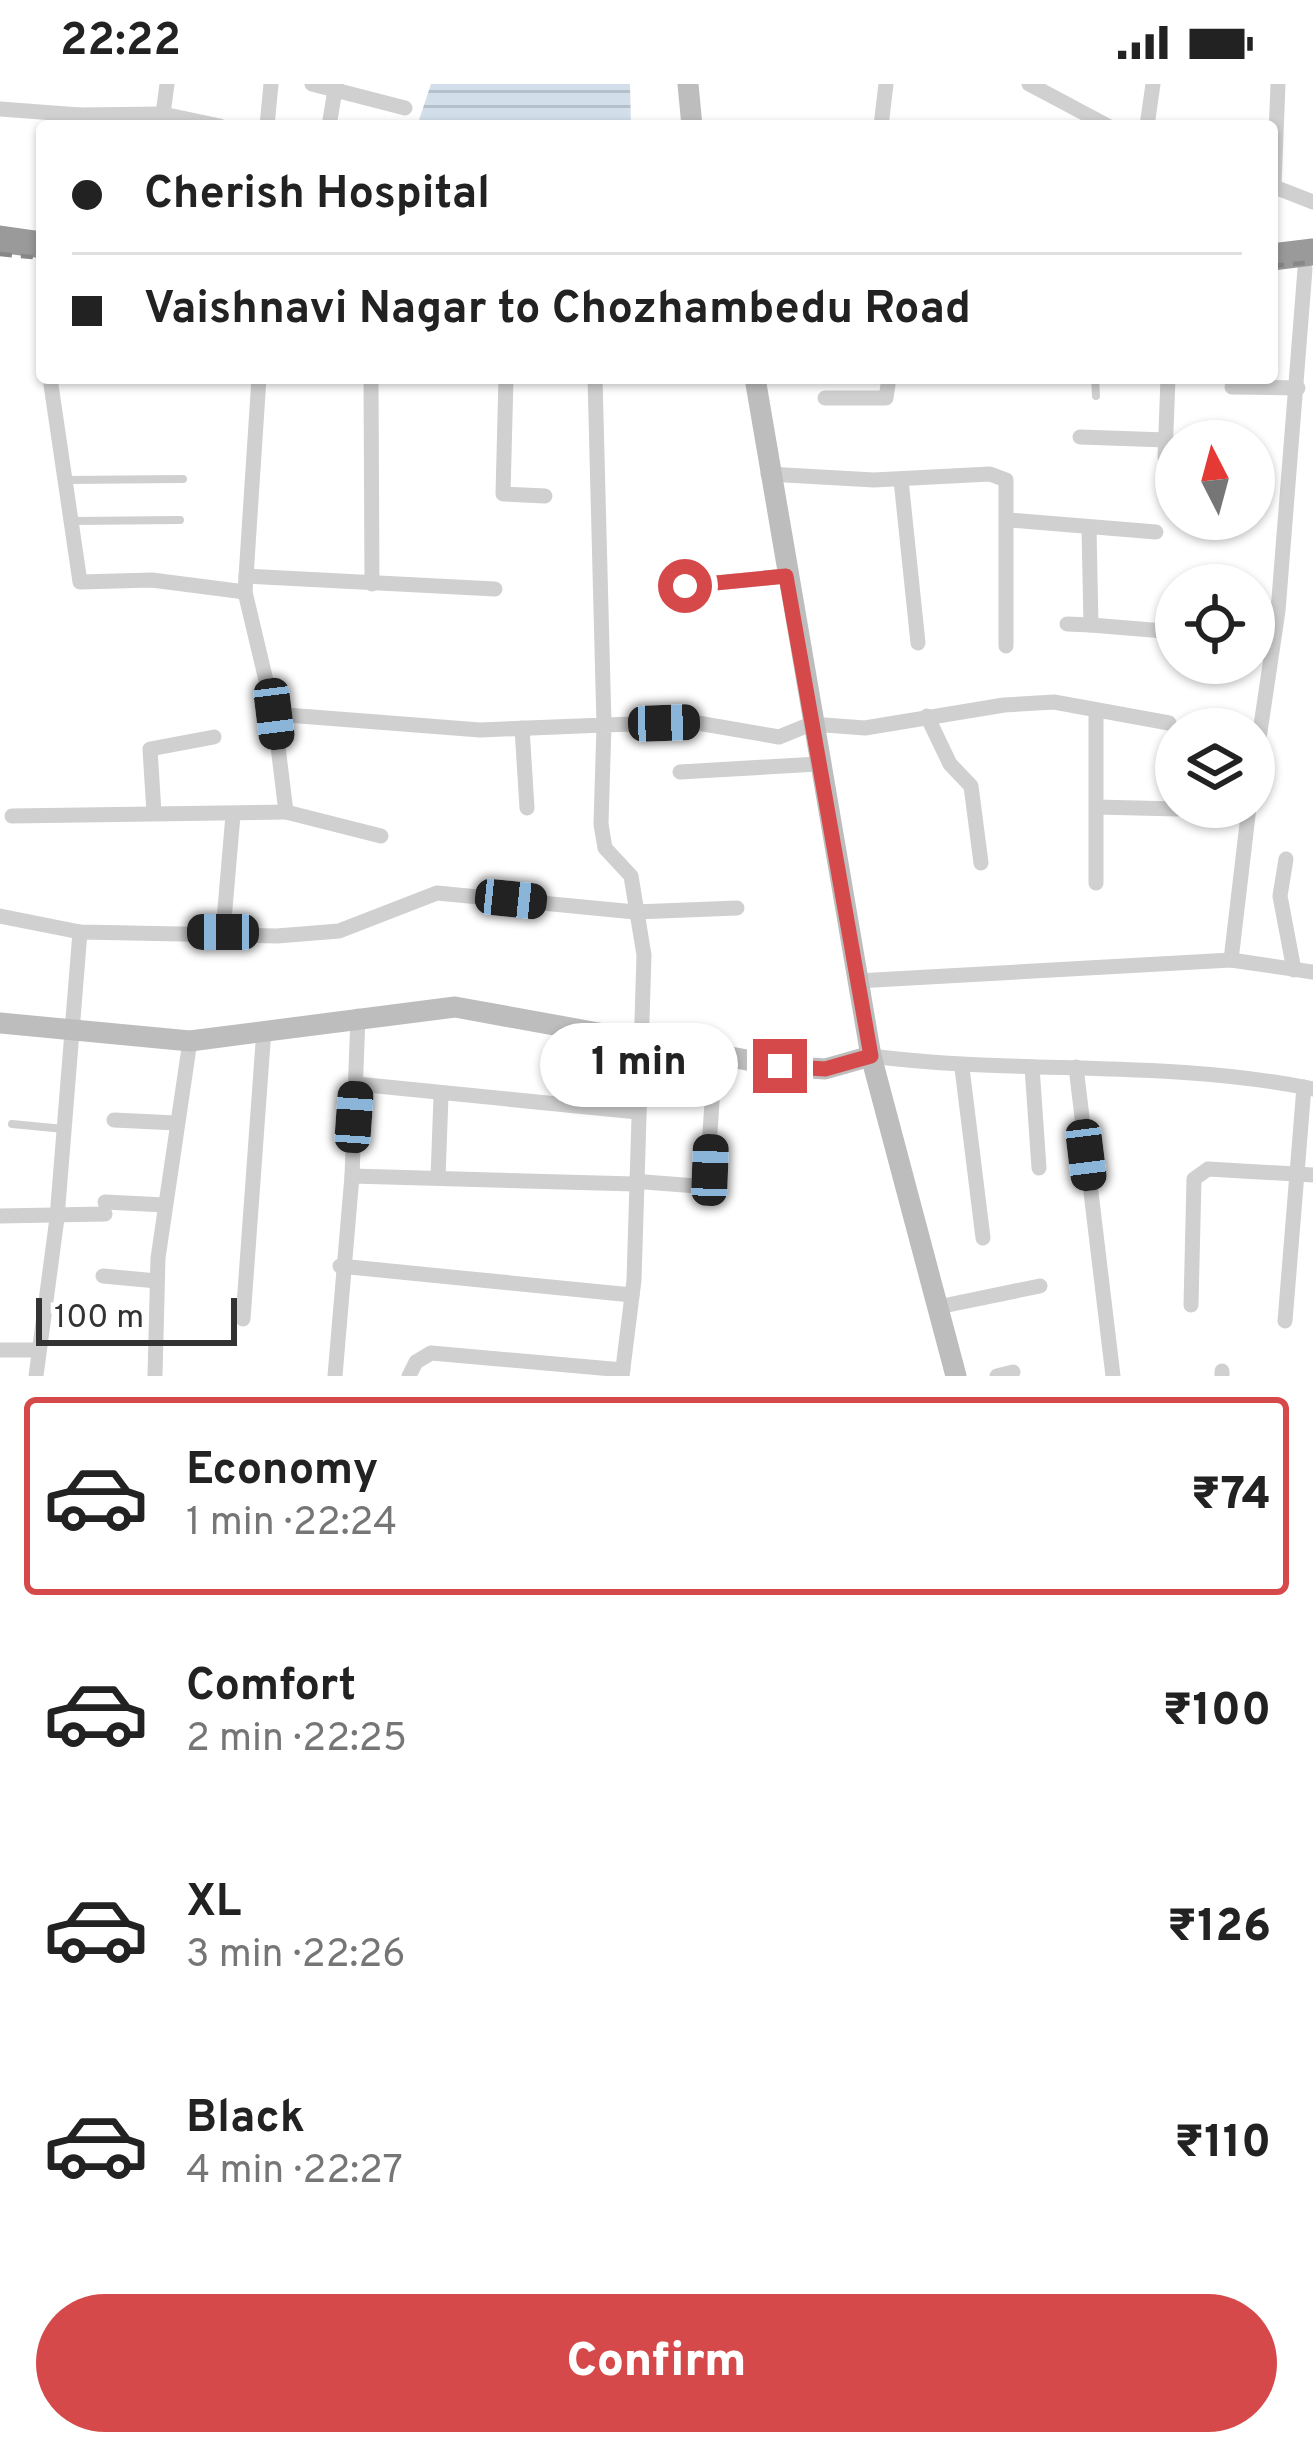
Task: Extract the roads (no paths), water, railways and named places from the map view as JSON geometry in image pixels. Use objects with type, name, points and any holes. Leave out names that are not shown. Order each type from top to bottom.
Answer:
[{"type":"highway","points":[[0,238],[36,244]]},
{"type":"highway","points":[[0,257],[36,262]]},
{"type":"highway","points":[[1278,258],[1310,263]]},
{"type":"highway","points":[[1278,271],[1310,263]]},
{"type":"street","points":[[163,114],[167,84]]},
{"type":"street","points":[[268,120],[271,84]]},
{"type":"street","points":[[312,84],[405,108]]},
{"type":"street","points":[[688,84],[691,120]]},
{"type":"street","points":[[882,120],[886,84]]},
{"type":"street","points":[[1029,84],[1097,120]]},
{"type":"street","points":[[1148,120],[1153,84]]},
{"type":"street","points":[[1276,120],[1278,84]]},
{"type":"street","points":[[330,120],[335,87]]},
{"type":"street","points":[[0,109],[72,120]]},
{"type":"street","points":[[90,120],[163,114],[192,120]]},
{"type":"street","points":[[1278,188],[1313,202]]},
{"type":"street","points":[[1264,708],[1278,611],[1310,263]]},
{"type":"street","points":[[51,384],[80,583],[152,580],[495,590]]},
{"type":"street","points":[[259,384],[245,584],[274,714],[286,812]]},
{"type":"street","points":[[371,384],[372,584]]},
{"type":"street","points":[[506,384],[503,494],[545,496]]},
{"type":"street","points":[[409,1376],[416,1362],[431,1353],[623,1373],[640,1183],[637,1112],[644,955],[631,875],[605,848],[601,824],[604,725],[595,384]]},
{"type":"street","points":[[755,384],[871,1056],[956,1376]]},
{"type":"street","points":[[825,398],[886,398],[888,384]]},
{"type":"street","points":[[1080,437],[1166,448],[1168,384]]},
{"type":"street","points":[[1232,387],[1298,388]]},
{"type":"street","points":[[768,474],[901,480],[998,475],[1010,489],[1006,646]]},
{"type":"street","points":[[901,480],[918,643]]},
{"type":"street","points":[[1010,520],[1155,532]]},
{"type":"street","points":[[1090,528],[1091,625]]},
{"type":"street","points":[[685,586],[786,576]]},
{"type":"street","points":[[1067,623],[1155,630]]},
{"type":"street","points":[[274,714],[377,724],[522,728],[692,722],[779,737],[811,724],[865,728],[1037,703],[1155,720]]},
{"type":"street","points":[[1096,710],[1096,883]]},
{"type":"street","points":[[927,716],[950,764],[971,786],[981,863]]},
{"type":"street","points":[[522,728],[527,808]]},
{"type":"street","points":[[154,814],[150,749],[214,737]]},
{"type":"street","points":[[680,772],[818,764]]},
{"type":"street","points":[[1097,807],[1155,808]]},
{"type":"street","points":[[12,817],[286,812],[381,836]]},
{"type":"street","points":[[223,932],[233,815]]},
{"type":"street","points":[[1231,960],[1247,828]]},
{"type":"street","points":[[1286,859],[1280,896],[1294,970]]},
{"type":"street","points":[[0,916],[80,932],[277,936],[339,931],[436,893],[635,911],[737,908]]},
{"type":"street","points":[[36,1376],[57,1218],[80,932]]},
{"type":"street","points":[[857,981],[1231,960],[1313,972]]},
{"type":"street","points":[[0,1023],[190,1041],[454,1007],[715,1056],[825,1069],[871,1056],[962,1068],[1076,1067],[1309,1088],[1305,1174],[1285,1321]]},
{"type":"street","points":[[335,1376],[340,1266],[352,1176],[358,1016]]},
{"type":"street","points":[[243,1319],[264,1029]]},
{"type":"street","points":[[155,1376],[157,1281],[190,1041]]},
{"type":"street","points":[[352,1176],[696,1186],[707,1178],[715,1056]]},
{"type":"street","points":[[1032,1067],[1039,1168]]},
{"type":"street","points":[[1076,1067],[1113,1376]]},
{"type":"street","points":[[962,1068],[983,1238]]},
{"type":"street","points":[[357,1084],[637,1112]]},
{"type":"street","points":[[438,1178],[441,1096]]},
{"type":"street","points":[[114,1120],[176,1123]]},
{"type":"street","points":[[1191,1305],[1194,1179],[1208,1169],[1305,1174]]},
{"type":"street","points":[[0,1216],[57,1218],[105,1208],[165,1205]]},
{"type":"street","points":[[340,1266],[632,1295]]},
{"type":"street","points":[[103,1276],[157,1281]]},
{"type":"street","points":[[938,1306],[1040,1286]]},
{"type":"street","points":[[0,1349],[39,1350]]},
{"type":"lane","points":[[1095,384],[1096,396]]},
{"type":"lane","points":[[65,480],[183,479]]},
{"type":"lane","points":[[74,520],[180,520]]},
{"type":"lane","points":[[12,1124],[65,1129]]},
{"type":"railway","points":[[0,254],[36,257]]},
{"type":"railway","points":[[1278,265],[1313,262]]}]
